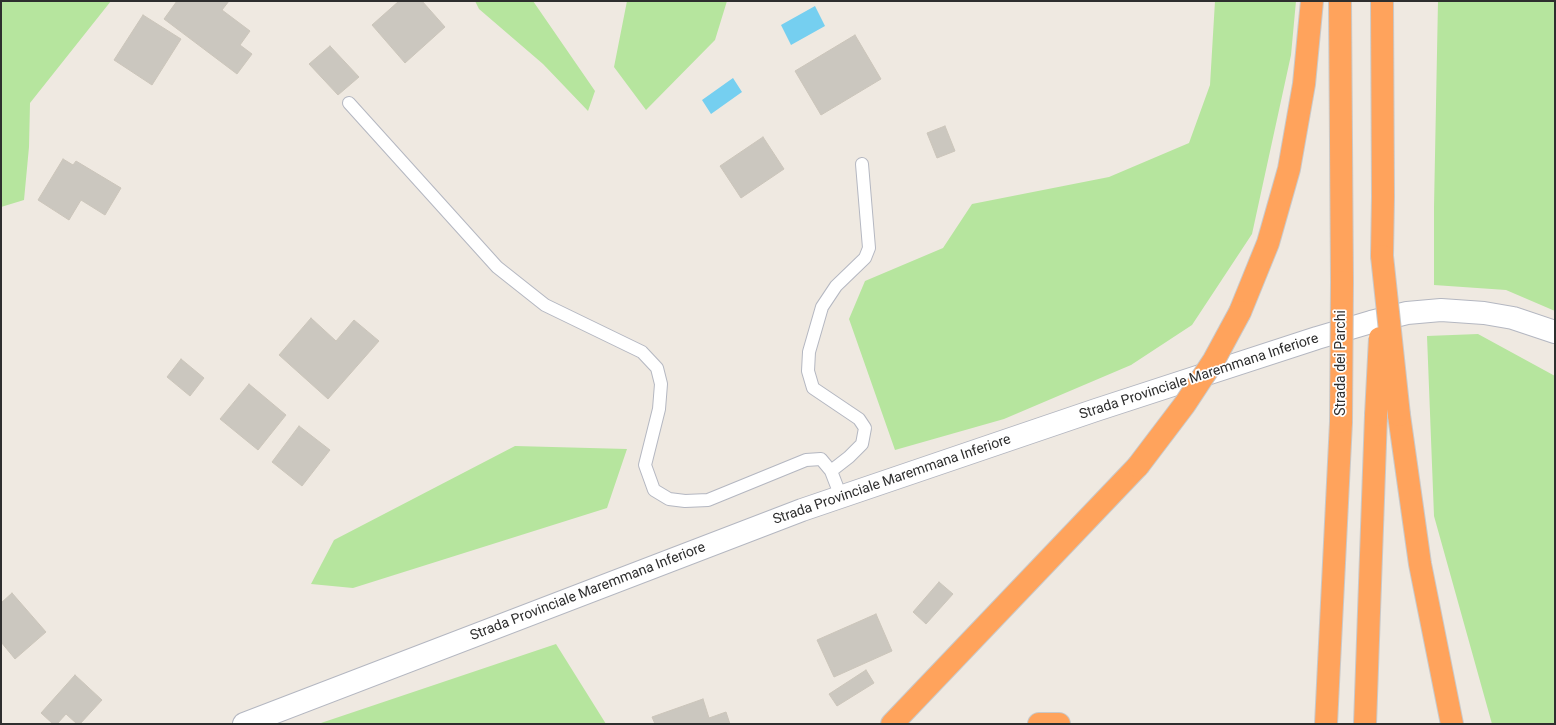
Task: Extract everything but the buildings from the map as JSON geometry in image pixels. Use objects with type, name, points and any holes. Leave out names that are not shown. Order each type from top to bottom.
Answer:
[{"type":"highway","points":[[892,724],[1138,466],[1186,404],[1217,354],[1240,312],[1268,243],[1288,169],[1304,84],[1312,1]]},
{"type":"highway","name":"Strada dei Parchi","points":[[1326,724],[1341,422],[1342,282],[1340,1]]},
{"type":"highway","points":[[1365,724],[1382,256],[1382,1]]},
{"type":"highway","points":[[1382,256],[1399,415],[1420,564],[1452,724]]},
{"type":"highway","points":[[1038,724],[1059,724]]},
{"type":"main road","name":"Strada Provinciale Maremmana Inferiore","points":[[244,724],[802,510],[1096,410],[1317,338],[1407,313],[1441,310],[1484,313],[1528,322],[1555,332]]},
{"type":"lane","points":[[348,103],[497,267],[544,305],[642,352],[657,368],[661,384],[659,409],[644,465],[654,490],[669,499],[685,501],[708,500],[806,460],[821,459],[831,471],[841,497]]},
{"type":"lane","points":[[831,471],[849,457],[862,444],[865,428],[859,419],[813,388],[808,371],[809,352],[822,307],[836,286],[865,258],[869,248],[862,164]]},
{"type":"green space","points":[[111,1],[30,103],[29,147],[24,200],[1,207],[1,2]]},
{"type":"green space","points":[[475,1],[533,1],[595,91],[588,111],[543,64],[479,9]]},
{"type":"green space","points":[[627,1],[727,1],[715,40],[646,110],[614,67]]},
{"type":"green space","points":[[1215,1],[1296,1],[1291,55],[1252,234],[1192,325],[1131,365],[1004,419],[895,450],[849,319],[865,281],[943,248],[972,204],[1109,177],[1189,143],[1210,85]]},
{"type":"green space","points":[[1438,1],[1555,1],[1555,311],[1506,290],[1434,285]]},
{"type":"green space","points":[[1478,334],[1555,376],[1555,724],[1492,724],[1434,516],[1427,336]]},
{"type":"green space","points":[[515,446],[627,449],[607,508],[353,588],[311,584],[334,540]]},
{"type":"green space","points":[[556,644],[606,724],[318,724]]},
{"type":"water","points":[[815,6],[825,26],[791,45],[781,25]]},
{"type":"water","points":[[733,78],[742,92],[711,114],[702,100]]}]
